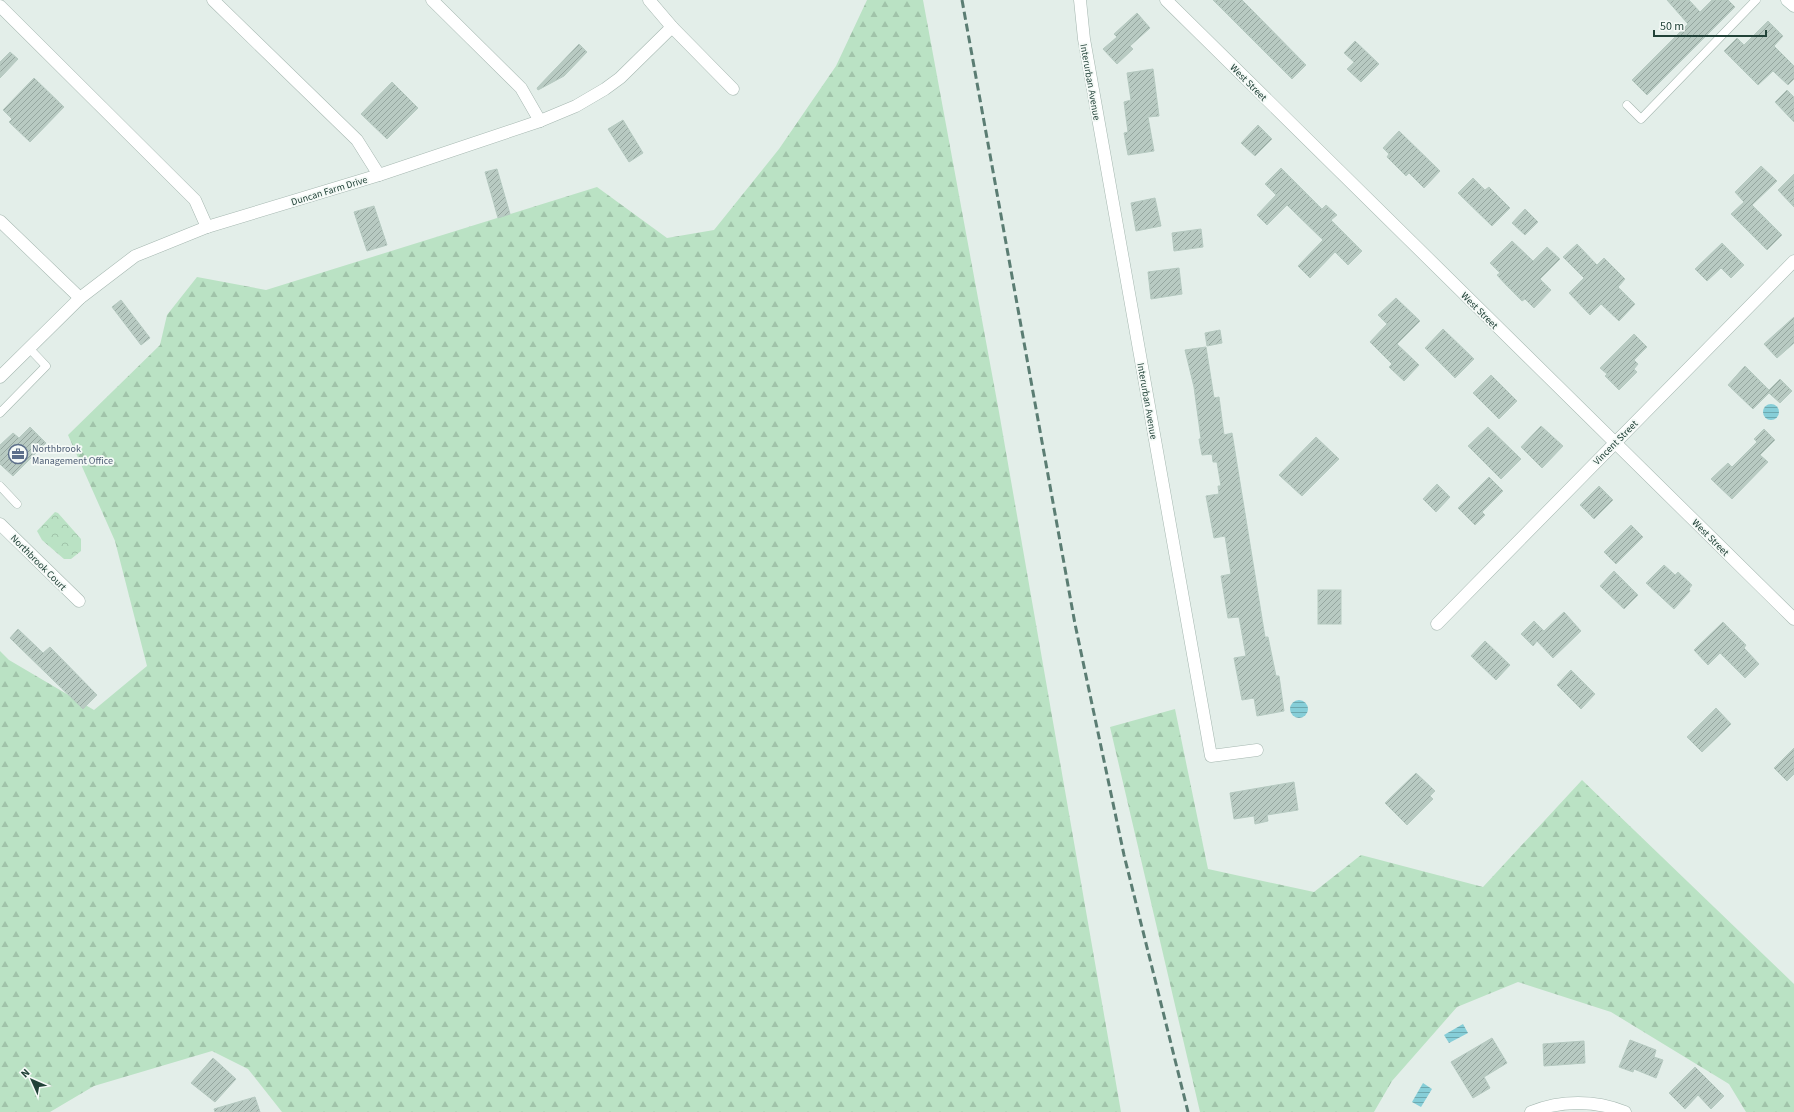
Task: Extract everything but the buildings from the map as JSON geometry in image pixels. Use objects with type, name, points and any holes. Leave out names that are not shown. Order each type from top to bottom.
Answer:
[{"type":"street","points":[[213,0],[357,140],[379,175]]},
{"type":"street","points":[[432,0],[521,88],[540,121]]},
{"type":"street","points":[[649,0],[672,27],[733,89]]},
{"type":"street","name":"Interurban Avenue","points":[[1080,0],[1084,39],[1211,756],[1257,750]]},
{"type":"street","name":"West Street","points":[[1166,0],[1794,619]]},
{"type":"street","points":[[1787,0],[1794,6]]},
{"type":"street","points":[[0,6],[195,200],[207,227]]},
{"type":"street","name":"Duncan Farm Drive","points":[[0,377],[80,298],[135,256],[207,227],[379,175],[540,121],[576,106],[606,89],[620,78],[672,27]]},
{"type":"street","points":[[0,221],[80,298]]},
{"type":"street","name":"Vincent Street","points":[[1437,624],[1794,260]]},
{"type":"street","name":"Northbrook Court","points":[[0,524],[79,601]]},
{"type":"street","points":[[1536,1110],[1572,1103],[1592,1103],[1625,1112]]},
{"type":"lane","points":[[1627,106],[1641,119],[1756,0]]},
{"type":"lane","points":[[0,413],[46,366],[29,348]]},
{"type":"lane","points":[[0,486],[17,504]]},
{"type":"green space","points":[[867,0],[923,0],[999,412],[1121,1112],[282,1112],[248,1069],[212,1051],[94,1086],[50,1112],[0,1112],[0,651],[9,660],[94,710],[147,666],[115,541],[68,435],[160,345],[167,315],[197,277],[266,290],[597,187],[667,238],[714,230],[779,149],[836,66]]},
{"type":"green space","points":[[55,512],[58,513],[81,539],[81,551],[71,559],[64,559],[42,540],[37,531]]},
{"type":"green space","points":[[1175,709],[1208,869],[1314,892],[1361,855],[1483,887],[1582,780],[1794,984],[1794,1112],[1746,1112],[1729,1084],[1611,1012],[1518,982],[1457,1007],[1392,1081],[1374,1112],[1200,1112],[1110,727]]},
{"type":"water","points":[[1771,404],[1777,406],[1779,412],[1777,418],[1771,420],[1765,418],[1763,412],[1765,406]]},
{"type":"water","points":[[1299,700],[1305,703],[1308,709],[1305,715],[1299,718],[1293,715],[1290,709],[1293,703]]},
{"type":"water","points":[[1463,1024],[1468,1033],[1449,1043],[1444,1035]]},
{"type":"water","points":[[1423,1083],[1432,1089],[1421,1107],[1412,1102]]},
{"type":"railway","points":[[962,0],[1075,624],[1124,855],[1188,1112]]},
{"type":"place","name":"Northbrook Management Office","points":[[18,454]]}]
